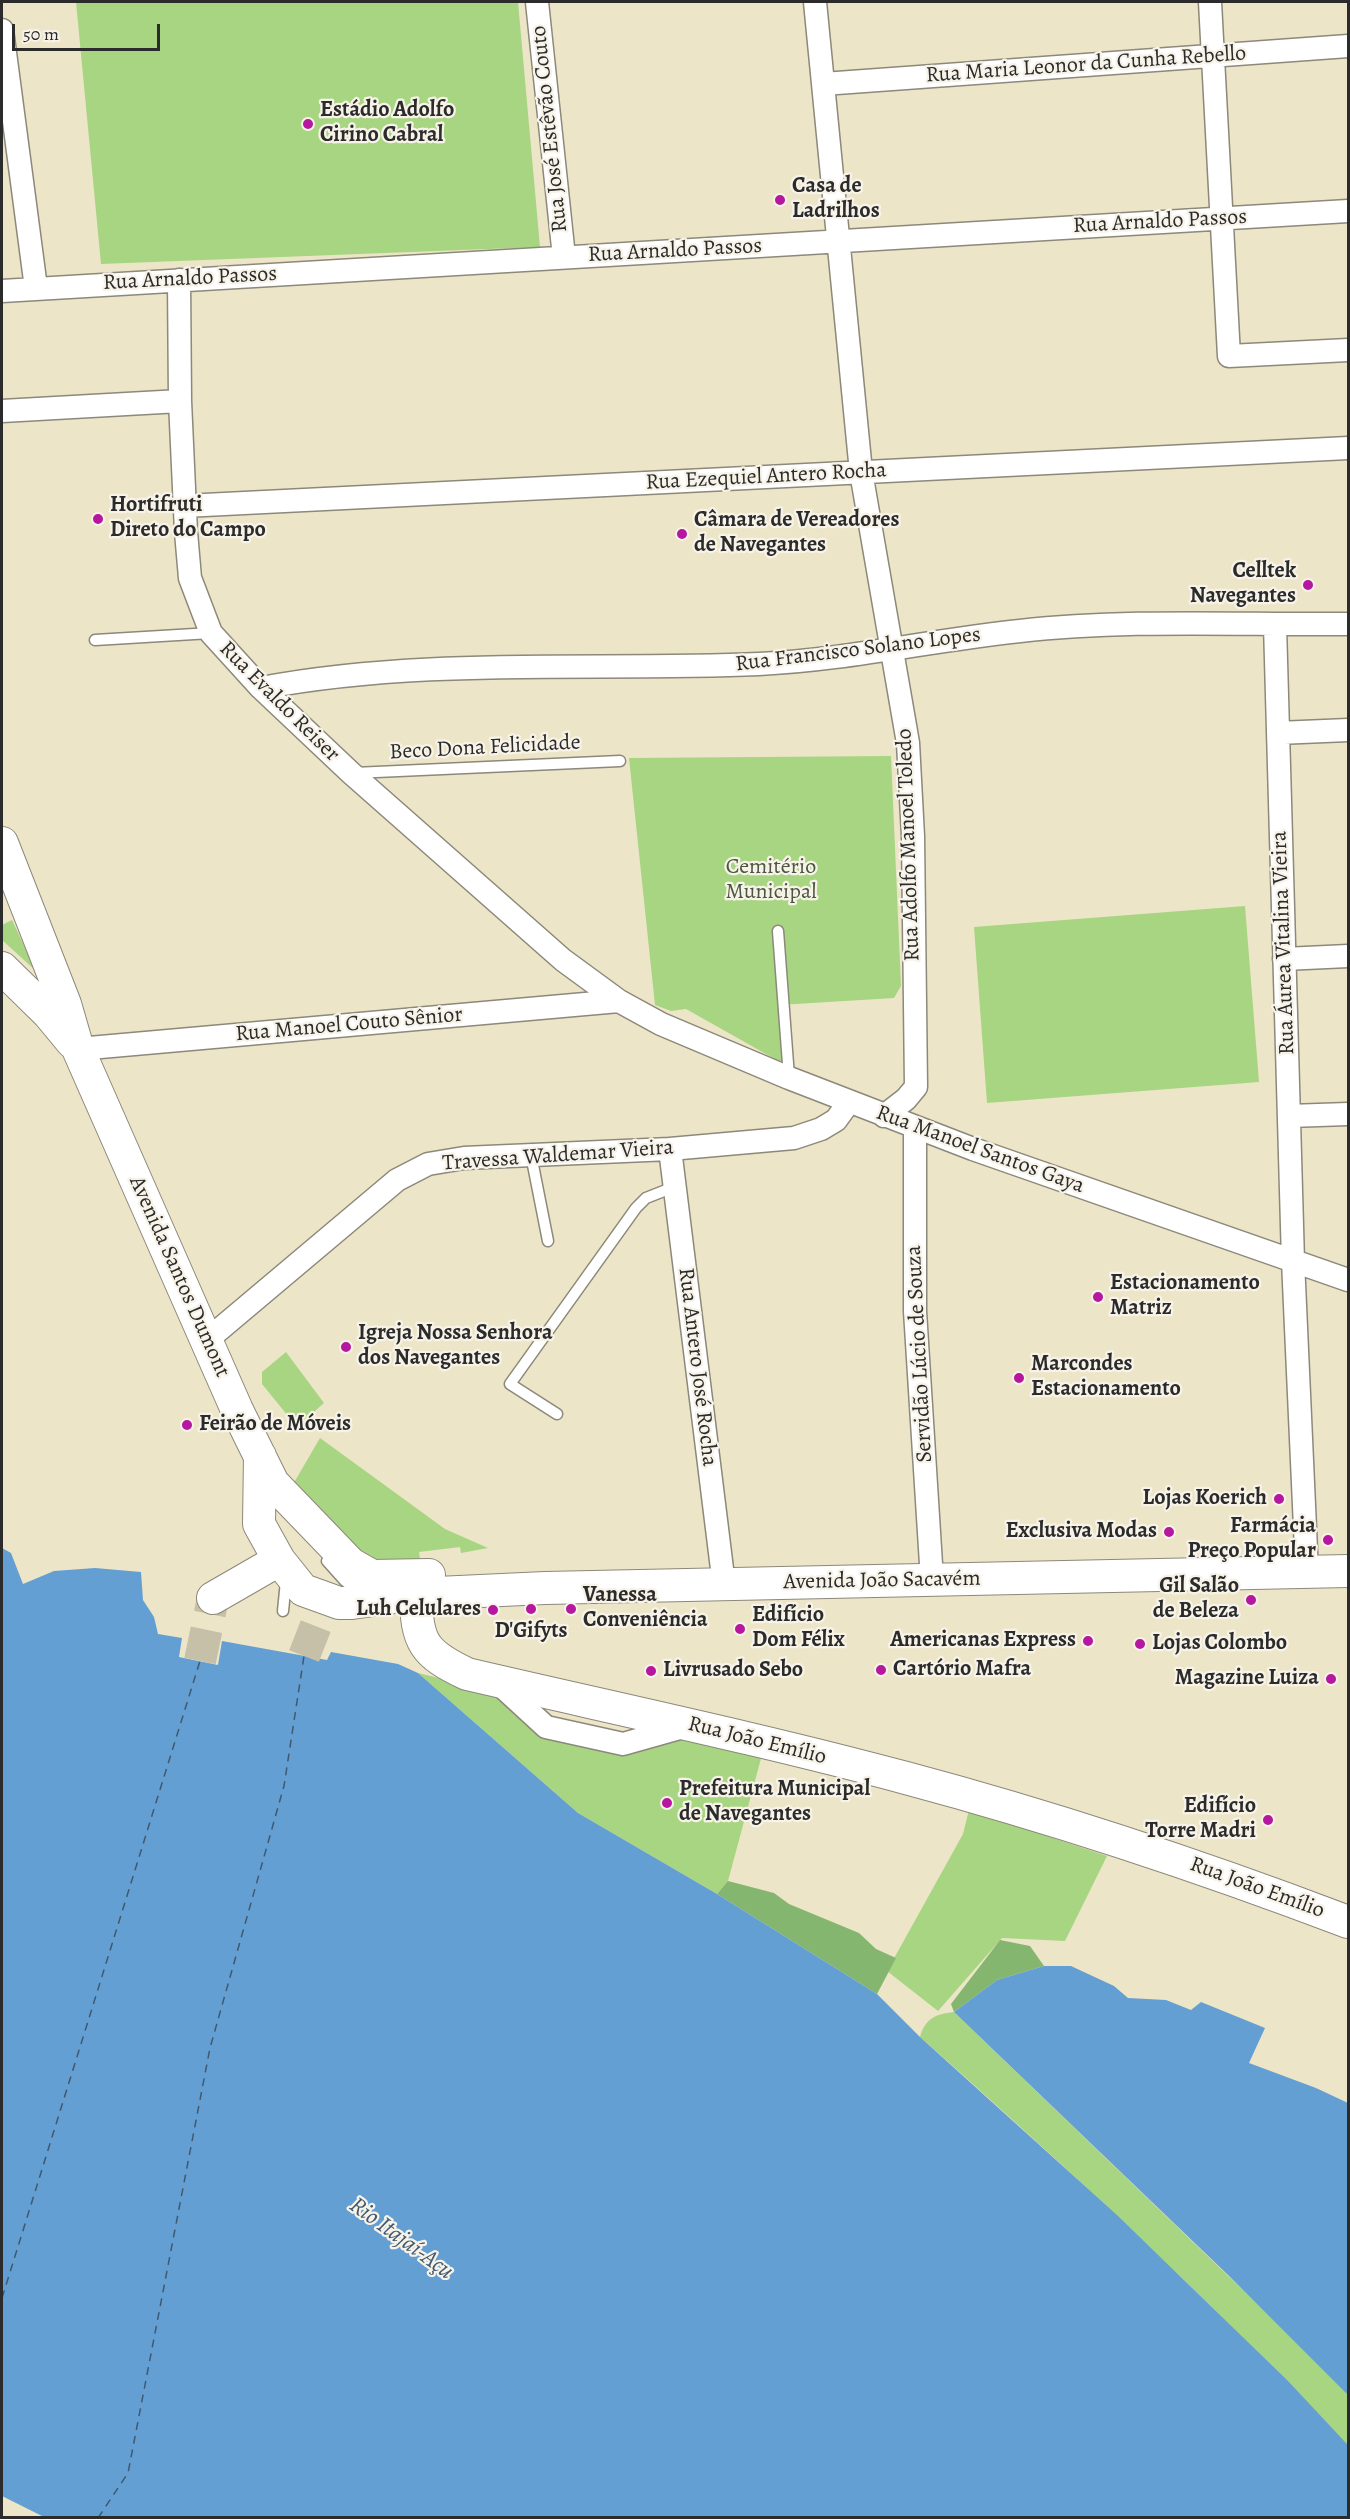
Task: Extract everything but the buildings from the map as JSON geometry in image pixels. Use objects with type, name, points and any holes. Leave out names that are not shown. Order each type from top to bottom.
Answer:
[{"type":"main road","name":"Avenida Santos Dumont","points":[[2,843],[13,905],[65,1004],[78,1049],[266,1470],[351,1564],[372,1576],[428,1574],[475,1591]]},
{"type":"main road","points":[[2,968],[48,1013],[78,1049]]},
{"type":"main road","points":[[213,1598],[283,1566],[260,1524],[266,1470]]},
{"type":"main road","name":"Avenida João Sacavém","points":[[283,1566],[323,1609],[346,1603],[416,1594],[475,1591],[1348,1571]]},
{"type":"main road","name":"Rua João Emílio","points":[[416,1594],[419,1634],[426,1649],[441,1662],[467,1674],[692,1725],[908,1778],[1084,1829],[1198,1866],[1348,1922]]},
{"type":"street","name":"Rua José Estêvão Couto","points":[[537,2],[564,257]]},
{"type":"street","name":"Rua Adolfo Manoel Toledo","points":[[815,2],[861,472],[908,743],[912,796],[916,1087],[906,1099],[884,1116]]},
{"type":"street","points":[[1210,2],[1229,356],[1348,350]]},
{"type":"street","points":[[2,30],[36,288]]},
{"type":"street","name":"Rua Maria Leonor da Cunha Rebello","points":[[824,84],[1348,46]]},
{"type":"street","name":"Rua Arnaldo Passos","points":[[2,291],[1348,211]]},
{"type":"street","name":"Rua Evaldo Reiser","points":[[179,280],[180,401],[184,506],[190,578],[211,633],[261,688],[351,773],[554,953],[619,1001]]},
{"type":"street","points":[[2,411],[180,401]]},
{"type":"street","name":"Rua Ezequiel Antero Rocha","points":[[184,506],[1348,448]]},
{"type":"street","name":"Rua Francisco Solano Lopes","points":[[261,688],[372,672],[508,666],[758,664],[1022,631],[1076,627],[1348,624]]},
{"type":"street","name":"Rua Áurea Vitalina Vieira","points":[[1275,625],[1293,1261],[1307,1572]]},
{"type":"street","points":[[1278,733],[1348,730]]},
{"type":"street","points":[[1284,958],[1348,956]]},
{"type":"street","name":"Rua Manoel Santos Gaya","points":[[619,1001],[661,1024],[884,1116],[1348,1280]]},
{"type":"street","name":"Rua Manoel Couto Sênior","points":[[78,1049],[619,1001]]},
{"type":"street","name":"Travessa Waldemar Vieira","points":[[207,1340],[397,1180],[428,1164],[531,1155],[670,1149],[794,1138],[821,1129],[836,1120],[849,1102]]},
{"type":"street","points":[[1289,1116],[1348,1114]]},
{"type":"street","name":"Servidão Lúcio de Souza","points":[[915,1127],[915,1311],[932,1580]]},
{"type":"street","name":"Rua Antero José Rocha","points":[[670,1149],[724,1585]]},
{"type":"lane","points":[[95,640],[211,633]]},
{"type":"lane","name":"Beco Dona Felicidade","points":[[351,773],[620,761]]},
{"type":"lane","points":[[778,931],[789,1078]]},
{"type":"lane","points":[[531,1155],[548,1241]]},
{"type":"lane","points":[[557,1414],[510,1384],[636,1208],[646,1198],[674,1187]]},
{"type":"lane","points":[[266,1470],[286,1515]]},
{"type":"lane","points":[[322,1556],[344,1580],[370,1600]]},
{"type":"lane","points":[[283,1566],[283,1611]]},
{"type":"green space","name":"Estádio Adolfo Cirino Cabral","points":[[76,2],[518,2],[540,247],[101,264]]},
{"type":"green space","name":"Cemitério Municipal","points":[[891,756],[901,986],[894,998],[779,1005],[782,1063],[686,1009],[671,1011],[655,1005],[629,758]]},
{"type":"green space","points":[[1245,906],[1259,1082],[987,1103],[974,927]]},
{"type":"green space","points":[[12,920],[36,971],[2,940],[2,925]]},
{"type":"green space","points":[[286,1352],[324,1403],[297,1427],[262,1384],[262,1372]]},
{"type":"green space","points":[[320,1438],[445,1529],[488,1548],[461,1553],[460,1547],[419,1552],[420,1559],[378,1563],[357,1553],[292,1486]]},
{"type":"green space","points":[[418,1673],[493,1691],[539,1736],[622,1754],[692,1734],[763,1751],[728,1881],[717,1894],[578,1813]]},
{"type":"green space","points":[[969,1810],[1107,1856],[1065,1941],[1002,1938],[938,2011],[887,1971],[963,1834]]},
{"type":"green space","points":[[728,1881],[774,1893],[789,1904],[859,1933],[876,1949],[896,1958],[877,1994],[717,1894]]},
{"type":"green space","points":[[1000,1940],[1030,1946],[1044,1966],[997,1980],[954,2012],[951,2004]]},
{"type":"green space","points":[[954,2012],[1329,2373],[1348,2395],[1348,2445],[1245,2339],[1138,2236],[920,2037],[932,2018]]},
{"type":"water","name":"Rio Itajaí-Açu","points":[[2,1548],[11,1553],[23,1584],[54,1571],[95,1568],[141,1572],[143,1600],[154,1617],[158,1634],[182,1638],[179,1657],[218,1665],[222,1641],[327,1660],[331,1652],[398,1664],[418,1673],[578,1813],[717,1894],[877,1994],[920,2037],[1118,2216],[1287,2380],[1348,2445],[1348,2517],[46,2518],[2,2496]]},
{"type":"water","points":[[1044,1966],[1071,1966],[1114,1986],[1128,1998],[1166,2000],[1191,2010],[1201,2002],[1265,2028],[1249,2063],[1316,2088],[1348,2103],[1348,2395],[1227,2274],[954,2012],[997,1980]]},
{"type":"ferry route","points":[[98,2518],[128,2473],[210,2048],[284,1786],[304,1656]]},
{"type":"ferry route","points":[[2,2298],[200,1661]]},
{"type":"tunnel","points":[[200,1661],[213,1598]]},
{"type":"tunnel","points":[[304,1656],[319,1618]]},
{"type":"place","name":"Estádio Adolfo Cirino Cabral","points":[[308,124]]},
{"type":"place","name":"Casa de Ladrilhos","points":[[780,200]]},
{"type":"place","name":"Hortifruti Direto do Campo","points":[[98,519]]},
{"type":"place","name":"Câmara de Vereadores de Navegantes","points":[[682,534]]},
{"type":"place","name":"Celltek Navegantes","points":[[1308,585]]},
{"type":"place","name":"Estacionamento Matriz","points":[[1098,1297]]},
{"type":"place","name":"Igreja Nossa Senhora dos Navegantes","points":[[346,1347]]},
{"type":"place","name":"Marcondes Estacionamento","points":[[1019,1378]]},
{"type":"place","name":"Feirão de Móveis","points":[[187,1425]]},
{"type":"place","name":"Lojas Koerich","points":[[1279,1499]]},
{"type":"place","name":"Exclusiva Modas","points":[[1169,1532]]},
{"type":"place","name":"Farmácia Preço Popular","points":[[1328,1540]]},
{"type":"place","name":"Gil Salão de Beleza","points":[[1251,1600]]},
{"type":"place","name":"D'Gifyts","points":[[531,1609]]},
{"type":"place","name":"Vanessa Conveniência","points":[[571,1609]]},
{"type":"place","name":"Luh Celulares","points":[[493,1610]]},
{"type":"place","name":"Edifício Dom Félix","points":[[740,1629]]},
{"type":"place","name":"Americanas Express","points":[[1088,1641]]},
{"type":"place","name":"Lojas Colombo","points":[[1140,1644]]},
{"type":"place","name":"Cartório Mafra","points":[[881,1670]]},
{"type":"place","name":"Livrusado Sebo","points":[[651,1671]]},
{"type":"place","name":"Magazine Luiza","points":[[1331,1679]]},
{"type":"place","name":"Prefeitura Municipal de Navegantes","points":[[667,1803]]},
{"type":"place","name":"Edifício Torre Madri","points":[[1268,1820]]}]
